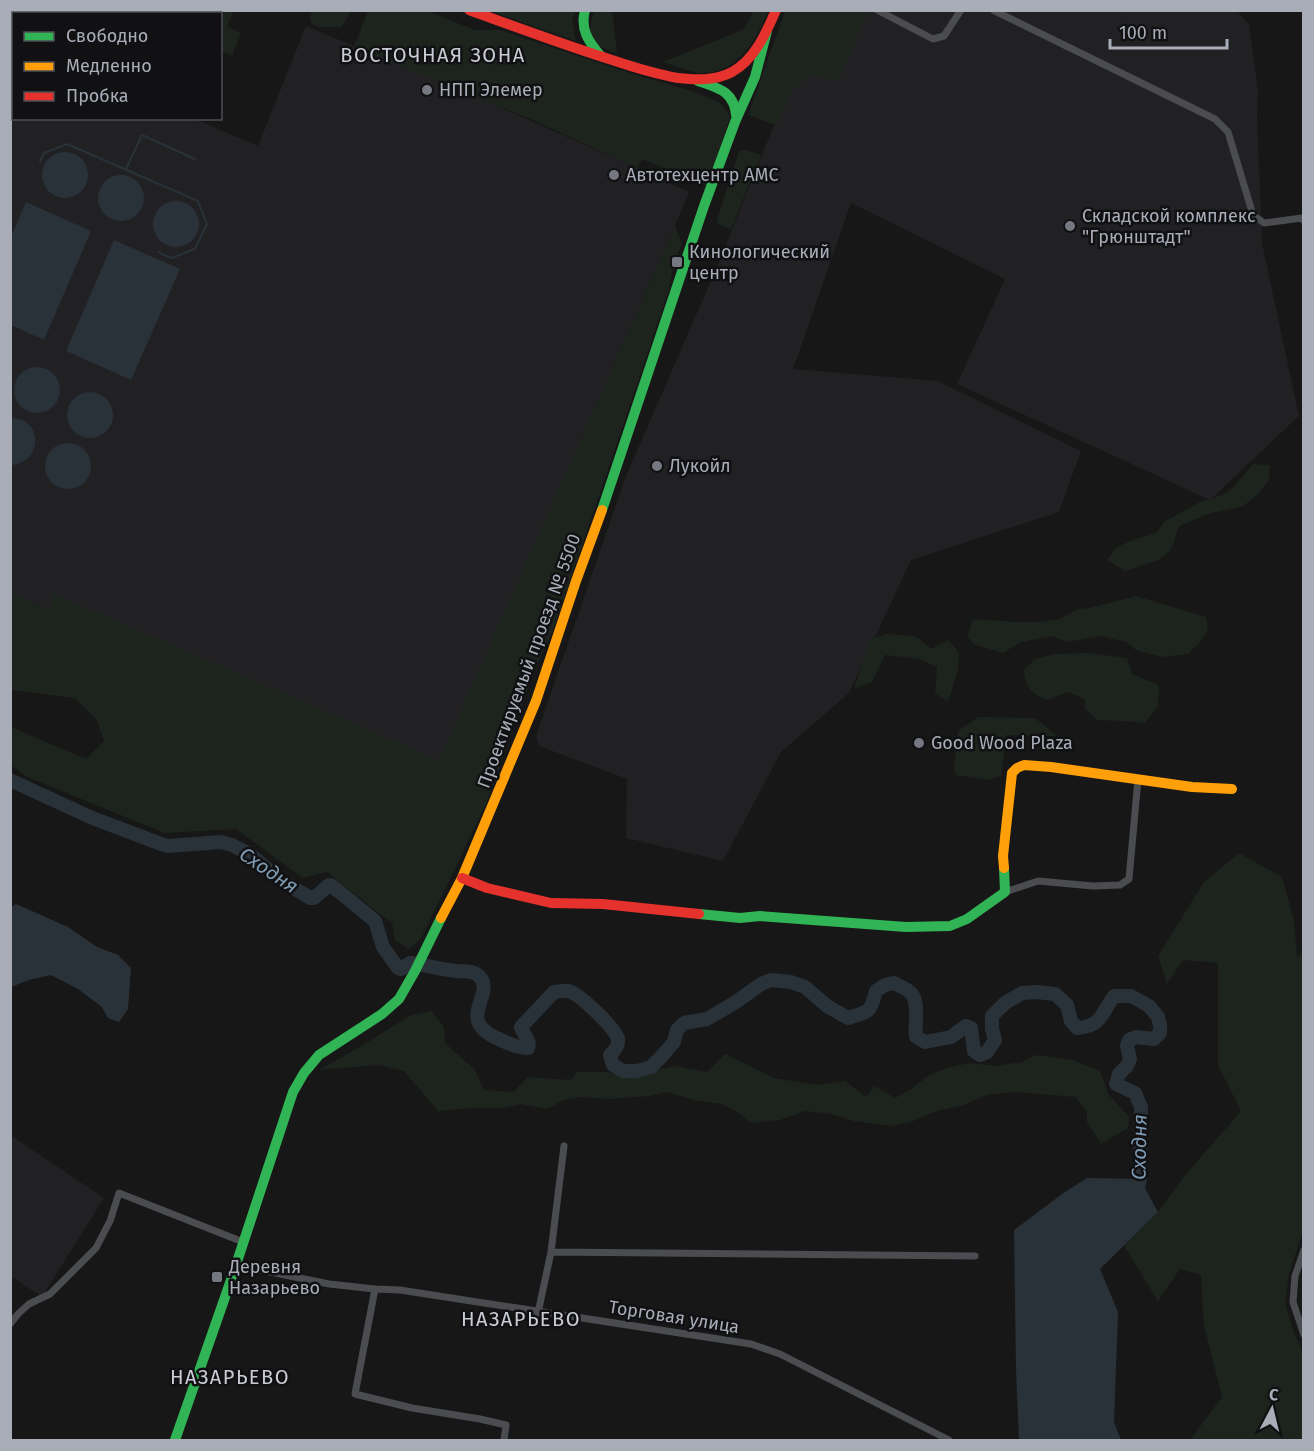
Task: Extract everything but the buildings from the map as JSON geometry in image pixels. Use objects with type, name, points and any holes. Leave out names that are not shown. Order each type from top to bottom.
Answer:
[{"type":"street","points":[[470,10],[603,57],[659,74],[695,79],[721,76],[741,67],[767,31],[776,10]]},
{"type":"street","points":[[585,10],[582,26],[585,37],[603,57]]},
{"type":"street","points":[[877,10],[933,39],[944,36],[962,10]]},
{"type":"street","points":[[993,10],[1215,119],[1228,132],[1253,215],[1264,223],[1302,218],[1304,220]]},
{"type":"street","name":"Проектируемый проезд № 5500","points":[[175,1440],[294,1092],[304,1073],[319,1055],[382,1014],[399,999],[462,878],[508,770],[536,701],[576,580],[612,483],[704,206],[735,122],[755,77],[767,31]]},
{"type":"street","points":[[695,79],[730,96],[736,106],[735,122]]},
{"type":"street","points":[[1005,892],[1003,856],[1012,773],[1017,768],[1033,765],[1192,787],[1232,789]]},
{"type":"street","points":[[462,878],[487,888],[551,903],[603,904],[740,918],[760,916],[906,927],[950,926],[968,919],[1005,892],[1038,881],[1093,886],[1120,885],[1129,879],[1138,779]]},
{"type":"street","points":[[538,1312],[551,1252],[564,1146]]},
{"type":"street","points":[[10,1324],[29,1304],[50,1294],[96,1248],[110,1221],[119,1193],[243,1242]]},
{"type":"street","points":[[1304,1250],[1295,1276],[1293,1302],[1304,1335]]},
{"type":"street","points":[[551,1252],[975,1256]]},
{"type":"street","name":"Торговая улица","points":[[236,1265],[328,1284],[400,1290],[750,1344],[780,1354],[949,1440]]},
{"type":"street","points":[[375,1289],[355,1394],[412,1408],[506,1425],[504,1440]]},
{"type":"shaded area","points":[[312,10],[351,11],[341,27],[319,27],[312,24],[310,18]]},
{"type":"shaded area","points":[[865,10],[868,12],[839,80],[812,76],[792,90],[777,126],[748,115],[785,11]]},
{"type":"shaded area","points":[[1236,10],[1249,24],[1258,91],[1262,243],[1299,416],[1210,500],[957,384],[1005,279],[851,203],[793,369],[938,381],[1081,451],[1059,512],[911,560],[849,693],[781,752],[723,861],[626,838],[627,779],[539,746],[536,736],[626,476],[717,267],[788,90],[829,11]]},
{"type":"shaded area","points":[[11,11],[201,11],[12,12],[12,120],[197,120],[258,146],[306,26],[479,98],[689,192],[439,761],[55,595],[48,609],[16,595],[11,609]]},
{"type":"shaded area","points":[[234,11],[227,26],[241,33],[232,56],[222,51],[222,12],[192,12]]},
{"type":"shaded area","points":[[368,11],[427,11],[475,30],[500,30],[695,92],[719,102],[730,117],[707,186],[642,159],[637,168],[537,122],[354,47]]},
{"type":"shaded area","points":[[489,11],[576,11],[572,20],[576,41]]},
{"type":"shaded area","points":[[595,11],[612,11],[617,53],[592,39],[590,28]]},
{"type":"shaded area","points":[[753,11],[768,11],[751,44],[735,62],[725,68],[700,73],[663,62],[742,30]]},
{"type":"shaded area","points":[[746,150],[761,155],[731,229],[719,225],[717,220],[739,151]]},
{"type":"shaded area","points":[[65,152],[74,153],[82,158],[87,166],[87,184],[82,192],[74,197],[65,198],[56,197],[48,192],[43,184],[42,175],[43,166],[48,158],[56,153]]},
{"type":"shaded area","points":[[121,175],[130,176],[137,182],[143,189],[143,207],[137,214],[130,220],[121,221],[112,220],[105,214],[99,207],[98,198],[99,189],[105,182],[112,176]]},
{"type":"shaded area","points":[[176,201],[185,202],[192,208],[198,215],[198,233],[192,240],[185,246],[176,247],[167,246],[160,240],[154,233],[153,224],[154,215],[160,208],[167,202]]},
{"type":"shaded area","points":[[26,202],[91,231],[44,340],[11,325],[11,237]]},
{"type":"shaded area","points":[[675,226],[682,244],[673,266],[669,290],[554,628],[535,670],[487,802],[421,939],[409,949],[395,940],[392,922],[327,872],[303,878],[236,829],[165,833],[27,777],[11,765],[11,727],[86,759],[104,741],[97,720],[75,698],[11,690],[10,609],[15,594],[48,609],[54,594],[439,760]]},
{"type":"shaded area","points":[[114,240],[180,269],[131,380],[66,351]]},
{"type":"shaded area","points":[[37,367],[46,368],[54,373],[59,381],[59,399],[54,407],[46,412],[37,413],[28,412],[20,407],[15,399],[14,390],[15,381],[20,373],[28,368]]},
{"type":"shaded area","points":[[90,392],[99,393],[106,399],[112,406],[112,424],[106,431],[99,437],[90,438],[81,437],[74,431],[68,424],[67,415],[68,406],[74,399],[81,393]]},
{"type":"shaded area","points":[[11,418],[22,420],[29,425],[34,432],[35,440],[34,449],[29,456],[22,462],[11,465]]},
{"type":"shaded area","points":[[68,443],[77,444],[84,450],[90,457],[90,475],[84,482],[77,488],[68,489],[59,488],[52,482],[46,475],[45,466],[46,457],[52,450],[59,444]]},
{"type":"shaded area","points":[[1253,464],[1270,465],[1269,480],[1257,495],[1242,507],[1210,513],[1179,526],[1171,550],[1158,560],[1125,571],[1107,560],[1117,547],[1156,533],[1164,522],[1200,502],[1222,495],[1233,488]]},
{"type":"shaded area","points":[[1136,596],[1206,617],[1208,630],[1188,654],[1161,657],[1136,650],[1126,642],[1100,636],[1067,642],[1052,636],[1021,642],[1003,653],[973,644],[967,636],[973,619],[1040,622],[1060,619],[1077,609],[1090,608]]},
{"type":"shaded area","points":[[886,634],[915,636],[932,649],[948,640],[959,652],[958,670],[948,702],[935,693],[937,667],[920,659],[885,655],[872,682],[854,689],[870,639]]},
{"type":"shaded area","points":[[1088,653],[1127,658],[1132,674],[1159,685],[1158,706],[1145,723],[1097,720],[1085,708],[1085,699],[1067,692],[1047,700],[1033,692],[1027,685],[1024,670],[1035,659],[1055,654]]},
{"type":"shaded area","points":[[978,717],[1035,718],[1057,736],[1006,735],[1001,776],[990,780],[956,775],[954,766],[958,731]]},
{"type":"shaded area","points":[[1239,853],[1282,877],[1294,920],[1297,957],[1303,953],[1303,1231],[1289,1274],[1285,1303],[1303,1354],[1303,1440],[1190,1440],[1222,1397],[1204,1325],[1201,1275],[1180,1269],[1158,1301],[1124,1246],[1158,1212],[1186,1174],[1241,1111],[1218,1065],[1218,963],[1183,960],[1167,984],[1158,956],[1204,882]]},
{"type":"shaded area","points":[[16,904],[68,927],[97,947],[118,955],[131,968],[128,1009],[119,1022],[108,1018],[102,1007],[78,989],[51,975],[11,987],[11,907]]},
{"type":"shaded area","points":[[432,1011],[444,1027],[445,1043],[475,1070],[484,1090],[513,1092],[528,1077],[571,1080],[577,1072],[629,1075],[676,1066],[707,1072],[725,1054],[774,1078],[817,1085],[845,1081],[866,1097],[874,1086],[895,1098],[929,1075],[949,1067],[970,1063],[995,1066],[1022,1062],[1036,1055],[1073,1060],[1100,1071],[1108,1094],[1129,1117],[1128,1128],[1101,1144],[1087,1122],[1087,1112],[1075,1097],[1015,1092],[987,1095],[961,1106],[936,1111],[911,1122],[891,1126],[805,1111],[780,1120],[751,1123],[722,1104],[698,1101],[666,1092],[650,1096],[610,1099],[580,1097],[564,1100],[547,1109],[521,1104],[503,1108],[438,1111],[404,1071],[379,1065],[319,1070],[411,1015]]},
{"type":"shaded area","points":[[10,1135],[104,1198],[42,1297],[11,1276]]},
{"type":"shaded area","points":[[1087,1178],[1140,1179],[1158,1212],[1100,1269],[1118,1312],[1114,1422],[1121,1440],[1019,1440],[1014,1230]]},
{"type":"waterway","points":[[126,169],[142,135],[195,159]]},
{"type":"waterway","points":[[40,161],[44,153],[67,144],[198,201],[207,224],[195,249],[171,258],[158,252]]},
{"type":"waterway","name":"Сходня","points":[[10,780],[90,817],[161,844],[168,846],[221,842],[232,845],[251,855],[278,878],[310,898],[314,898],[331,885],[375,921],[383,947],[398,968],[401,969],[410,963],[476,973],[483,982],[477,1016],[479,1024],[487,1032],[511,1044],[528,1048],[528,1040],[521,1027],[554,992],[573,993],[596,1012],[616,1034],[618,1044],[610,1055],[613,1065],[623,1071],[637,1071],[651,1067],[674,1042],[677,1030],[684,1023],[707,1019],[771,980],[791,982],[805,987],[827,1006],[848,1018],[868,1010],[876,991],[885,985],[894,983],[908,990],[914,997],[916,1037],[925,1042],[951,1037],[966,1026],[971,1028],[974,1051],[980,1055],[987,1052],[995,1040],[992,1016],[1005,1003],[1022,993],[1055,994],[1067,1005],[1071,1021],[1077,1028],[1096,1022],[1114,996],[1131,996],[1149,1006],[1158,1017],[1160,1025],[1160,1033],[1154,1039],[1136,1037],[1129,1040],[1127,1046],[1130,1059],[1119,1074],[1116,1084],[1135,1093],[1141,1107],[1140,1179],[1136,1197]]},
{"type":"traffic: fast","points":[[585,10],[584,29],[600,55]]},
{"type":"traffic: fast","points":[[602,510],[704,206],[735,122],[755,77],[767,31]]},
{"type":"traffic: fast","points":[[698,81],[724,92],[732,101],[736,115]]},
{"type":"traffic: fast","points":[[699,914],[740,918],[760,916],[906,927],[950,926],[967,919],[1005,892],[1004,868]]},
{"type":"traffic: fast","points":[[175,1440],[293,1092],[304,1073],[319,1055],[382,1014],[399,999],[441,918]]},
{"type":"traffic: slow","points":[[441,918],[462,878],[536,701],[602,510]]},
{"type":"traffic: slow","points":[[1004,868],[1003,856],[1012,773],[1024,765],[1192,787],[1232,789]]},
{"type":"traffic: jam","points":[[469,10],[636,68],[678,78],[699,79],[719,77],[740,67],[759,45],[776,10]]},
{"type":"traffic: jam","points":[[462,878],[487,888],[551,903],[603,904],[699,914]]},
{"type":"place","name":"НПП Элемер","points":[[427,90]]},
{"type":"place","name":"Автотехцентр АМС","points":[[614,175]]},
{"type":"place","name":"Складской комплекс \"Грюнштадт\"","points":[[1070,226]]},
{"type":"place","name":"Кинологический центр","points":[[677,262]]},
{"type":"place","name":"Лукойл","points":[[657,466]]},
{"type":"place","name":"Good Wood Plaza","points":[[919,743]]},
{"type":"place","name":"Деревня Назарьево","points":[[217,1277]]},
{"type":"district","name":"ВОСТОЧНАЯ ЗОНА","points":[[433,55]]},
{"type":"district","name":"НАЗАРЬЕВО","points":[[521,1319]]},
{"type":"district","name":"НАЗАРЬЕВО","points":[[230,1377]]}]
